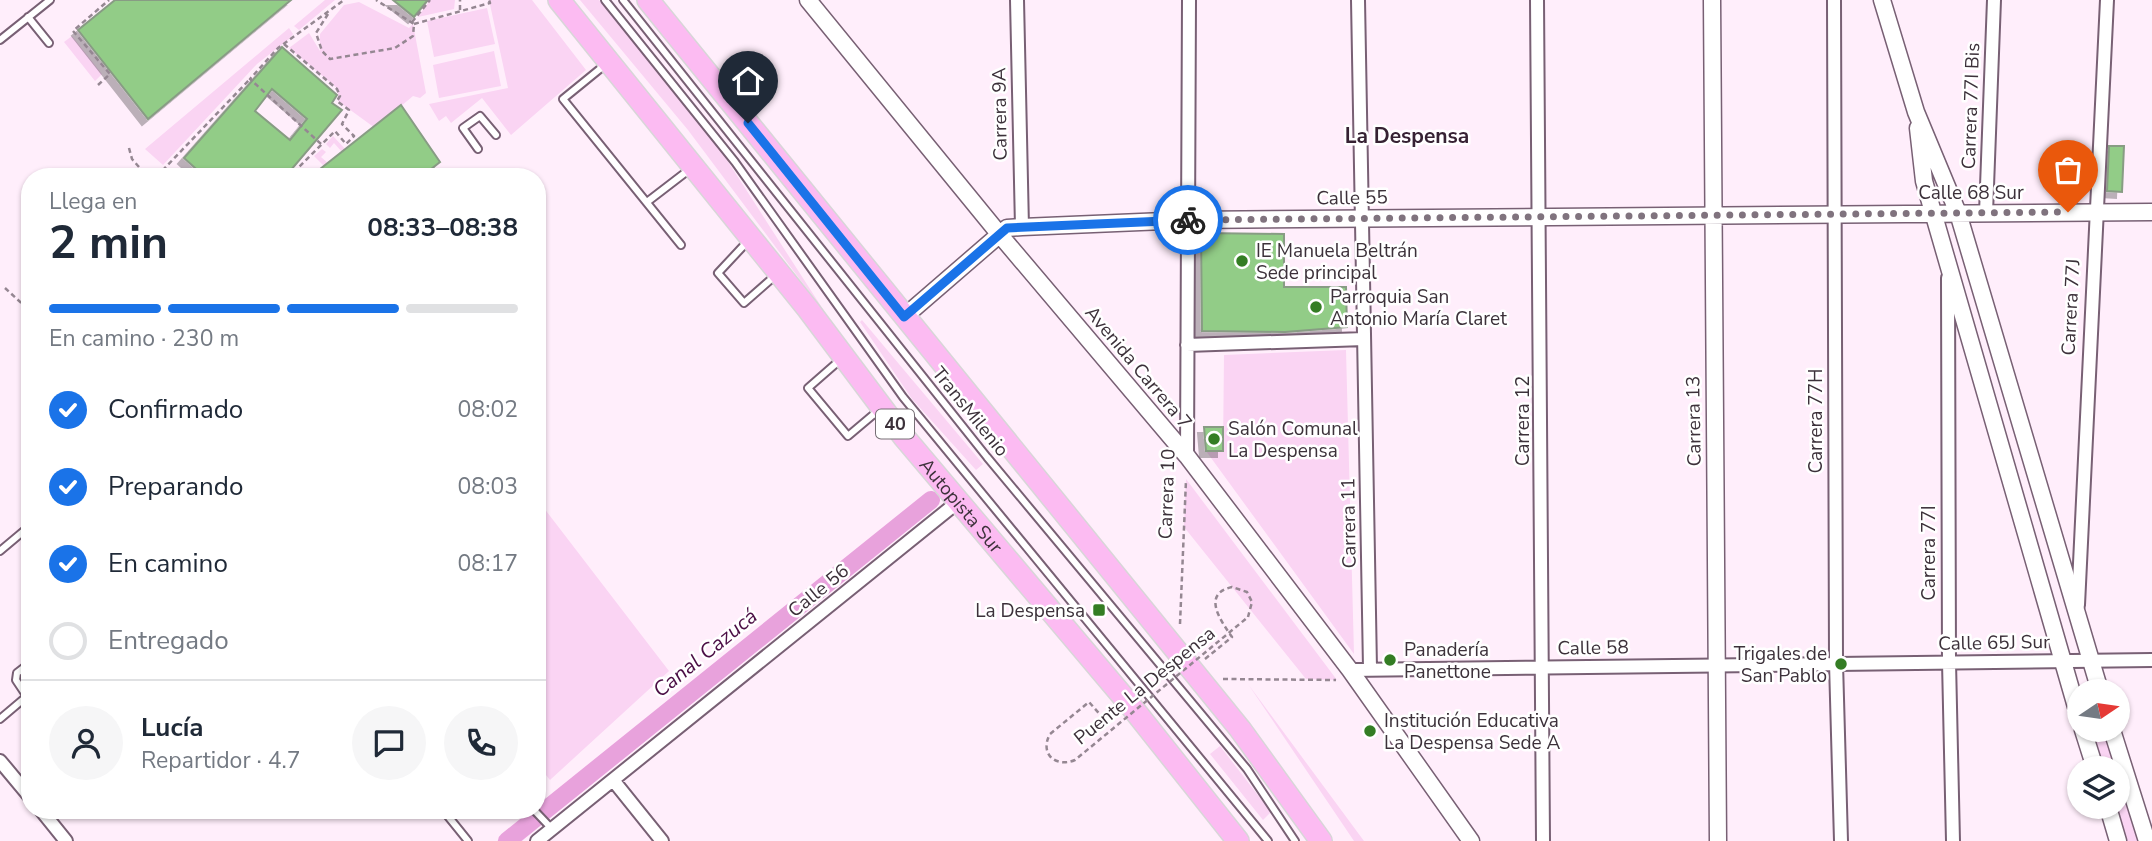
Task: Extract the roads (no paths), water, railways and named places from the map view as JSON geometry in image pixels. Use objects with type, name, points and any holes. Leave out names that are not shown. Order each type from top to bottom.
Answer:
[{"type":"highway","name":"Autopista Sur","points":[[559,0],[779,272],[882,407],[1131,706],[1238,841]]},
{"type":"highway","points":[[648,0],[1240,729],[1321,841]]},
{"type":"street","name":"Avenida Carrera 7","points":[[808,0],[1000,235],[1187,456],[1354,675],[1471,841]]},
{"type":"street","name":"Carrera 9A","points":[[1017,0],[1022,227]]},
{"type":"street","name":"Carrera 10","points":[[1187,456],[1189,0]]},
{"type":"street","name":"Carrera 11","points":[[1358,0],[1370,668]]},
{"type":"street","name":"Carrera 12","points":[[1537,0],[1541,217],[1543,841]]},
{"type":"street","name":"Carrera 13","points":[[1712,0],[1718,841]]},
{"type":"street","name":"Carrera 77H","points":[[1834,0],[1836,663],[1841,841]]},
{"type":"street","name":"Carrera 77I","points":[[1882,0],[1916,112],[1958,213],[2091,660]]},
{"type":"street","name":"Carrera 77I Bis","points":[[1986,213],[1994,0]]},
{"type":"street","name":"Carrera 77J","points":[[2077,616],[2107,0]]},
{"type":"street","name":"Carrera 77I","points":[[1916,112],[1924,181],[2061,660]]},
{"type":"street","name":"Calle 68 Sur","points":[[1833,214],[2152,212]]},
{"type":"street","name":"Calle 55","points":[[904,317],[1007,228],[1188,220],[1833,214]]},
{"type":"street","name":"Carrera 77I","points":[[1948,264],[1949,662],[1953,841]]},
{"type":"street","points":[[1187,345],[1364,339]]},
{"type":"street","name":"Calle 56","points":[[537,841],[548,826],[613,780],[958,501]]},
{"type":"street","points":[[2061,660],[2067,679]]},
{"type":"street","points":[[2091,660],[2097,679]]},
{"type":"street","name":"Calle 65J Sur","points":[[1836,663],[2152,660]]},
{"type":"street","name":"Calle 58","points":[[1354,675],[1370,668],[1836,663]]},
{"type":"street","points":[[2116,742],[2147,841]]},
{"type":"street","points":[[0,761],[21,786]]},
{"type":"street","points":[[613,780],[662,841]]},
{"type":"street","points":[[48,819],[66,841]]},
{"type":"street","points":[[2112,819],[2118,841]]},
{"type":"lane","points":[[0,40],[50,0]]},
{"type":"lane","points":[[606,0],[735,162],[903,397],[1268,841]]},
{"type":"lane","name":"TransMilenio","points":[[623,0],[987,457],[1219,734],[1295,841]]},
{"type":"lane","points":[[28,17],[49,43]]},
{"type":"lane","points":[[609,62],[563,99],[681,245]]},
{"type":"lane","points":[[478,149],[463,128],[480,116],[496,135]]},
{"type":"lane","points":[[647,202],[693,166]]},
{"type":"lane","points":[[751,238],[718,273],[744,303],[779,272]]},
{"type":"lane","points":[[844,357],[807,387],[848,436],[882,407]]},
{"type":"lane","points":[[0,551],[21,533]]},
{"type":"lane","points":[[21,671],[16,676],[21,686]]},
{"type":"lane","points":[[0,719],[21,704]]},
{"type":"lane","points":[[450,819],[467,841]]},
{"type":"lane","points":[[541,819],[548,826]]},
{"type":"waterway","name":"Canal Cazucá","points":[[546,810],[931,500]]},
{"type":"waterway","name":"Canal Cazucá","points":[[507,841],[534,819]]},
{"type":"place","name":"IE Manuela Beltrán Sede principal","points":[[1242,261]]},
{"type":"place","name":"Parroquia San Antonio María Claret","points":[[1316,307]]},
{"type":"place","name":"Salón Comunal La Despensa","points":[[1214,439]]},
{"type":"place","name":"La Despensa","points":[[1099,610]]},
{"type":"place","name":"Panadería Panettone","points":[[1390,660]]},
{"type":"place","name":"Trigales de San Pablo","points":[[1841,664]]},
{"type":"place","name":"Institución Educativa La Despensa Sede A","points":[[1370,731]]},
{"type":"district","name":"La Despensa","points":[[1407,136]]}]
